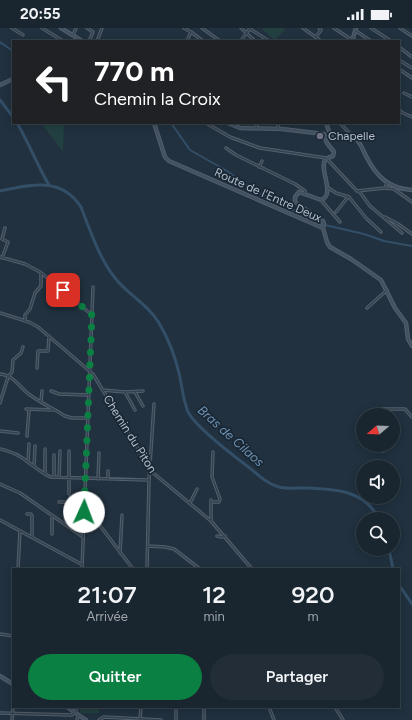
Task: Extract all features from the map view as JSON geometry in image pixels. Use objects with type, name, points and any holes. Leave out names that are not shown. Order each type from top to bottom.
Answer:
[{"type":"main road","points":[[61,28],[80,40]]},
{"type":"main road","points":[[352,40],[355,30]]},
{"type":"main road","points":[[1,84],[12,79]]},
{"type":"main road","name":"Route de l'Entre Deux","points":[[154,124],[165,156],[169,161],[322,228],[330,247],[382,280],[395,308],[406,323],[408,340],[412,346]]},
{"type":"main road","points":[[322,228],[324,224],[323,221],[295,202],[295,197],[299,192],[321,200],[326,196],[327,187],[323,165],[326,158],[333,156],[334,154],[334,150],[327,142],[328,124]]},
{"type":"main road","points":[[237,126],[244,128],[278,129],[327,134],[342,138],[354,137],[360,143],[373,168],[387,183],[401,190],[412,190]]},
{"type":"main road","points":[[1,677],[12,683]]},
{"type":"main road","points":[[68,708],[86,720]]},
{"type":"street","points":[[12,28],[23,35]]},
{"type":"street","points":[[42,28],[61,40]]},
{"type":"street","points":[[73,35],[76,28]]},
{"type":"street","points":[[87,28],[93,32],[89,40]]},
{"type":"street","points":[[97,40],[102,28]]},
{"type":"street","points":[[184,28],[202,40]]},
{"type":"street","points":[[202,28],[219,40]]},
{"type":"street","points":[[241,28],[254,40]]},
{"type":"street","points":[[242,40],[250,28],[268,40]]},
{"type":"street","points":[[303,28],[320,40]]},
{"type":"street","points":[[316,37],[321,30],[320,28]]},
{"type":"street","points":[[334,28],[352,40]]},
{"type":"street","points":[[372,28],[390,40]]},
{"type":"street","points":[[400,28],[412,36]]},
{"type":"street","points":[[355,30],[370,40]]},
{"type":"street","points":[[187,40],[191,32]]},
{"type":"street","points":[[400,48],[412,57]]},
{"type":"street","points":[[400,61],[412,68]]},
{"type":"street","points":[[400,70],[412,78]]},
{"type":"street","points":[[404,93],[412,97]]},
{"type":"street","points":[[400,112],[412,117]]},
{"type":"street","points":[[208,124],[230,137],[260,148],[326,158],[355,190],[359,191],[366,201],[402,233]]},
{"type":"street","points":[[256,128],[257,124]]},
{"type":"street","points":[[278,124],[278,129]]},
{"type":"street","points":[[341,124],[354,137]]},
{"type":"street","points":[[226,148],[259,167],[296,184],[305,191],[304,193]]},
{"type":"street","points":[[259,167],[262,160]]},
{"type":"street","points":[[385,188],[387,183]]},
{"type":"street","points":[[327,187],[348,197],[366,218],[381,232]]},
{"type":"street","points":[[359,191],[385,188],[394,189],[412,202]]},
{"type":"street","points":[[336,212],[348,197]]},
{"type":"street","points":[[321,200],[340,222]]},
{"type":"street","points":[[382,216],[398,224],[412,234]]},
{"type":"street","points":[[5,228],[2,238],[8,242],[1,258],[25,264],[41,273],[92,315]]},
{"type":"street","points":[[25,321],[35,293],[41,286],[41,273]]},
{"type":"street","points":[[82,568],[93,287]]},
{"type":"street","points":[[367,308],[387,290]]},
{"type":"street","name":"Chemin du Piton","points":[[0,313],[38,327],[90,370],[150,469],[211,521],[251,568]]},
{"type":"street","points":[[38,368],[38,351],[48,351],[49,336]]},
{"type":"street","points":[[0,403],[8,377],[12,372],[13,360],[21,353],[23,347]]},
{"type":"street","points":[[0,374],[19,383],[30,396],[54,410],[69,417],[88,418]]},
{"type":"street","points":[[103,390],[125,392],[143,391]]},
{"type":"street","points":[[41,402],[42,391]]},
{"type":"street","points":[[51,391],[59,394],[89,395]]},
{"type":"street","points":[[125,392],[135,410]]},
{"type":"street","points":[[135,392],[143,406]]},
{"type":"street","points":[[147,568],[149,480],[154,404]]},
{"type":"street","points":[[26,409],[54,410]]},
{"type":"street","points":[[27,436],[29,409]]},
{"type":"street","points":[[400,410],[404,410],[412,417]]},
{"type":"street","points":[[0,432],[18,433]]},
{"type":"street","points":[[28,462],[29,444]]},
{"type":"street","points":[[34,466],[35,446]]},
{"type":"street","points":[[0,449],[15,454],[45,474],[54,477],[149,480]]},
{"type":"street","points":[[45,449],[45,474]]},
{"type":"street","points":[[59,478],[60,451]]},
{"type":"street","points":[[69,451],[69,494]]},
{"type":"street","points":[[211,521],[211,501],[219,502],[220,499],[212,477],[213,452]]},
{"type":"street","points":[[98,479],[99,453]]},
{"type":"street","points":[[54,455],[54,477]]},
{"type":"street","points":[[108,471],[108,479]]},
{"type":"street","points":[[0,484],[20,493],[83,537]]},
{"type":"street","points":[[190,503],[197,489]]},
{"type":"street","points":[[59,502],[85,503]]},
{"type":"street","points":[[84,512],[95,519],[131,568]]},
{"type":"street","points":[[27,514],[31,514],[32,516],[32,537]]},
{"type":"street","points":[[52,515],[52,534]]},
{"type":"street","points":[[120,554],[122,515]]},
{"type":"street","points":[[0,520],[82,564]]},
{"type":"street","points":[[18,568],[20,531]]},
{"type":"street","points":[[217,536],[225,536]]},
{"type":"street","points":[[148,546],[174,549],[199,568]]},
{"type":"street","points":[[0,634],[12,636]]},
{"type":"street","points":[[12,720],[13,708]]},
{"type":"street","points":[[77,708],[77,720]]},
{"type":"street","points":[[140,719],[141,708]]},
{"type":"street","points":[[176,708],[176,720]]},
{"type":"street","points":[[204,708],[204,720]]},
{"type":"street","points":[[269,708],[274,720]]},
{"type":"street","points":[[336,708],[343,720]]},
{"type":"street","points":[[0,713],[59,716],[72,715],[76,713]]},
{"type":"street","points":[[100,720],[103,717],[161,720]]},
{"type":"green space","points":[[261,28],[284,28],[285,29],[276,40],[274,40]]},
{"type":"green space","points":[[42,124],[64,124],[63,152]]},
{"type":"green space","points":[[80,708],[99,708],[99,713],[80,713]]},
{"type":"waterway","points":[[0,42],[12,50]]},
{"type":"waterway","points":[[0,100],[12,116]]},
{"type":"waterway","points":[[18,124],[49,185]]},
{"type":"waterway","points":[[172,124],[190,150],[227,171],[255,191],[322,224]]},
{"type":"waterway","name":"Bras de Cilaos","points":[[0,191],[34,185],[45,185],[55,187],[73,197],[81,207],[95,244],[109,270],[120,284],[149,310],[159,323],[175,360],[188,412],[199,426],[216,442],[271,484],[285,488],[336,490],[356,496],[365,502],[375,512]]},
{"type":"waterway","points":[[325,225],[364,234],[384,241],[412,246]]},
{"type":"waterway","name":"Bras de Cilaos","points":[[390,556],[393,568]]},
{"type":"waterway","name":"Bras de Cilaos","points":[[400,586],[412,604]]},
{"type":"place","name":"Chapelle","points":[[320,136]]},
{"type":"route","points":[[63,290],[92,315],[84,512]]}]
